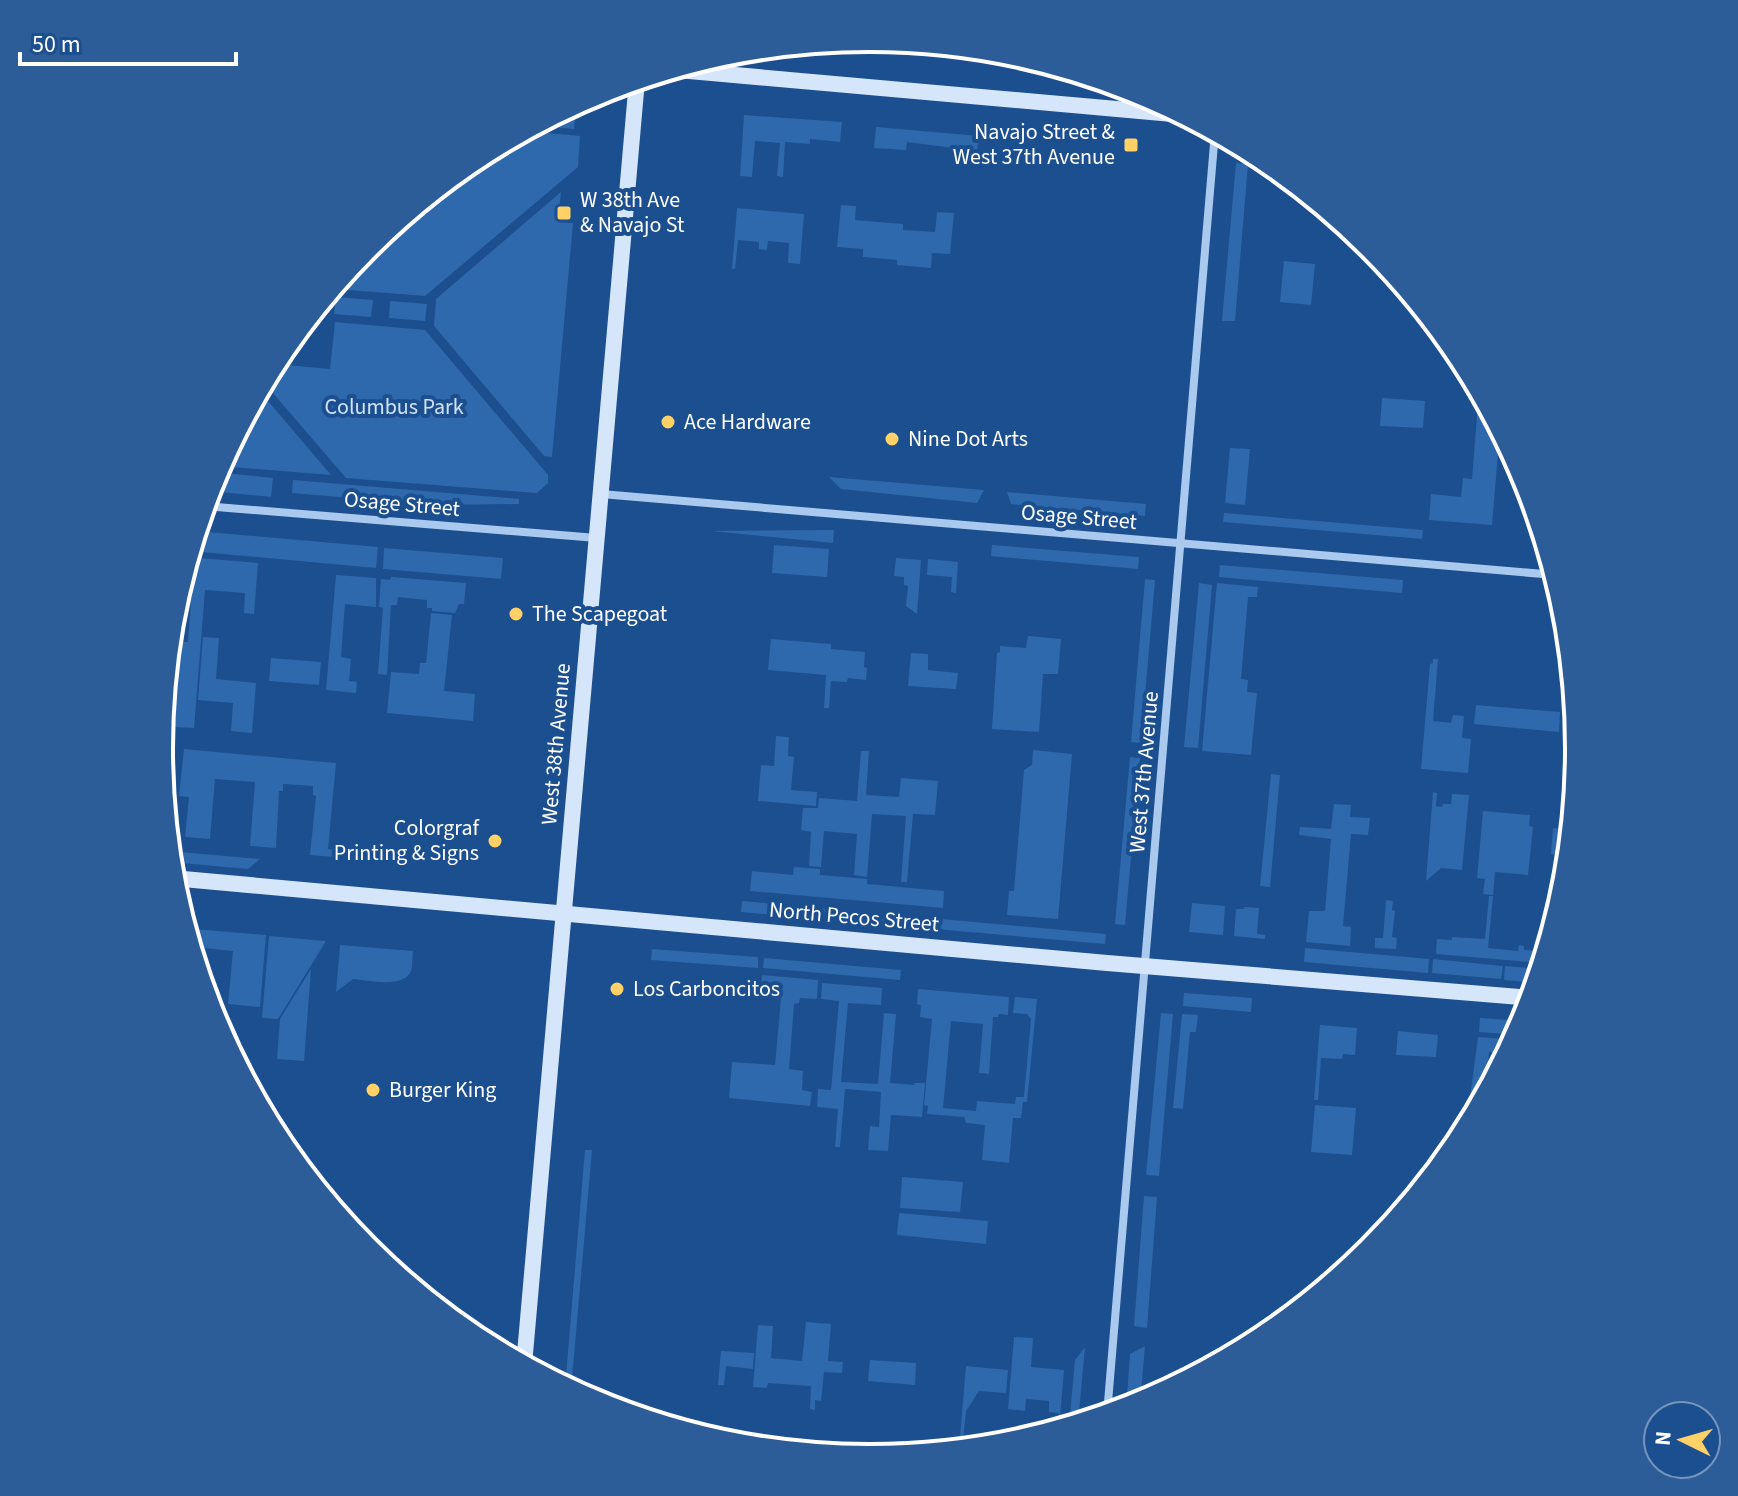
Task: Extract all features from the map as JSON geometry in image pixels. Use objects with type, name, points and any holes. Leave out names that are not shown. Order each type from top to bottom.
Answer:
[{"type":"main road","points":[[704,72],[1151,112]]},
{"type":"main road","name":"West 38th Avenue","points":[[525,1353],[636,92]]},
{"type":"main road","name":"North Pecos Street","points":[[185,879],[1146,967],[1519,997]]},
{"type":"street","name":"West 37th Avenue","points":[[1108,1401],[1214,143]]},
{"type":"street","name":"Osage Street","points":[[600,494],[1542,574]]},
{"type":"street","name":"Osage Street","points":[[216,507],[597,538]]},
{"type":"green space","points":[[744,115],[842,122],[840,142],[810,139],[810,144],[785,142],[783,177],[777,176],[780,143],[755,141],[752,177],[740,176]]},
{"type":"green space","points":[[575,118],[574,129],[555,127]]},
{"type":"green space","points":[[876,127],[979,136],[977,151],[907,142],[906,150],[874,148]]},
{"type":"green space","points":[[544,133],[580,136],[578,167],[425,296],[345,290],[410,225],[482,169]]},
{"type":"green space","points":[[1236,163],[1248,164],[1235,321],[1222,321]]},
{"type":"green space","name":"Columbus Park","points":[[561,192],[558,222],[573,223],[552,457],[544,456],[434,326],[436,299]]},
{"type":"green space","points":[[841,205],[856,206],[855,220],[903,224],[903,230],[935,232],[937,212],[954,213],[950,254],[932,253],[931,268],[897,265],[897,260],[863,257],[863,249],[837,247]]},
{"type":"green space","points":[[737,208],[804,214],[800,264],[788,263],[789,243],[768,241],[767,250],[759,249],[759,242],[738,240],[735,269],[732,269]]},
{"type":"green space","points":[[1284,261],[1315,264],[1311,305],[1280,302]]},
{"type":"green space","points":[[339,297],[373,300],[371,317],[334,314]]},
{"type":"green space","points":[[390,301],[427,304],[425,321],[389,318]]},
{"type":"green space","name":"Columbus Park","points":[[335,322],[425,330],[548,475],[548,483],[537,493],[346,478],[272,392],[287,365],[330,369]]},
{"type":"green space","points":[[1382,398],[1425,401],[1423,428],[1380,426]]},
{"type":"green space","name":"Columbus Park","points":[[266,401],[268,401],[331,475],[233,467]]},
{"type":"green space","points":[[1477,410],[1498,451],[1492,525],[1429,520],[1431,494],[1461,497],[1463,478],[1472,479]]},
{"type":"green space","points":[[1230,448],[1250,449],[1245,505],[1225,503]]},
{"type":"green space","points":[[230,474],[273,478],[271,497],[222,492]]},
{"type":"green space","points":[[829,477],[984,490],[977,503],[841,489]]},
{"type":"green space","name":"Columbus Park","points":[[293,480],[519,499],[519,504],[433,505],[292,493]]},
{"type":"green space","points":[[1007,492],[1146,504],[1145,516],[1011,504]]},
{"type":"green space","points":[[1224,513],[1423,530],[1422,539],[1223,522]]},
{"type":"green space","points":[[834,530],[833,543],[712,531]]},
{"type":"green space","points":[[208,532],[378,547],[376,568],[202,552]]},
{"type":"green space","points":[[774,545],[829,549],[827,577],[772,573]]},
{"type":"green space","points":[[992,545],[1139,557],[1138,569],[991,556]]},
{"type":"green space","points":[[384,548],[503,558],[501,579],[383,569]]},
{"type":"green space","points":[[200,558],[258,563],[254,614],[244,613],[245,593],[205,590],[194,728],[173,727],[181,642],[188,642],[192,589]]},
{"type":"green space","points":[[896,558],[921,560],[917,614],[906,606],[908,586],[904,585],[904,577],[894,576]]},
{"type":"green space","points":[[928,559],[958,562],[956,593],[951,592],[952,577],[927,575]]},
{"type":"green space","points":[[1220,565],[1403,580],[1402,593],[1219,577]]},
{"type":"green space","points":[[336,575],[376,578],[376,607],[345,604],[341,657],[351,659],[349,681],[357,682],[356,693],[326,690]]},
{"type":"green space","points":[[391,577],[466,583],[464,604],[459,604],[455,613],[432,611],[432,608],[427,608],[427,600],[398,597],[397,605],[391,605],[387,675],[378,674],[383,608],[379,607],[381,579],[390,580]]},
{"type":"green space","points":[[1145,579],[1155,580],[1141,743],[1131,742]]},
{"type":"green space","points":[[1199,583],[1212,585],[1198,748],[1184,747]]},
{"type":"green space","points":[[1217,583],[1258,587],[1257,597],[1248,597],[1241,679],[1248,680],[1247,692],[1257,693],[1251,755],[1202,751]]},
{"type":"green space","points":[[431,613],[452,615],[444,691],[475,694],[473,721],[387,713],[391,672],[419,674],[420,663],[426,663]]},
{"type":"green space","points":[[1028,636],[1061,639],[1058,674],[1043,674],[1039,732],[992,729],[997,653],[1000,646],[1026,648]]},
{"type":"green space","points":[[203,637],[219,638],[216,679],[256,683],[252,733],[231,731],[233,703],[198,700]]},
{"type":"green space","points":[[771,639],[831,644],[831,649],[865,652],[866,680],[848,678],[847,682],[831,681],[829,708],[824,708],[826,675],[768,670]]},
{"type":"green space","points":[[911,653],[928,654],[928,670],[958,673],[956,689],[908,686]]},
{"type":"green space","points":[[271,658],[321,662],[319,685],[269,681]]},
{"type":"green space","points":[[1433,659],[1438,659],[1433,721],[1451,723],[1453,715],[1464,716],[1462,738],[1471,739],[1468,773],[1421,769],[1430,664]]},
{"type":"green space","points":[[1476,705],[1560,712],[1559,732],[1474,724]]},
{"type":"green space","points":[[776,736],[789,737],[788,756],[794,757],[791,790],[817,792],[816,806],[758,801],[761,765],[774,766]]},
{"type":"green space","points":[[184,749],[336,763],[328,849],[336,850],[335,857],[310,855],[316,796],[313,795],[313,786],[283,784],[283,791],[279,791],[276,848],[250,846],[255,782],[215,779],[210,839],[185,837],[189,797],[179,796]]},
{"type":"green space","points":[[1033,750],[1072,754],[1058,919],[1007,915],[1009,891],[1014,891],[1024,770],[1032,765]]},
{"type":"green space","points":[[861,751],[869,751],[866,795],[899,797],[901,778],[938,781],[935,815],[913,814],[907,882],[901,882],[906,816],[872,814],[867,877],[854,875],[857,834],[824,831],[821,867],[809,866],[811,832],[801,830],[803,808],[818,808],[819,798],[857,801]]},
{"type":"green space","points":[[1130,757],[1140,758],[1125,925],[1115,924]]},
{"type":"green space","points":[[1271,774],[1280,775],[1270,887],[1260,886]]},
{"type":"green space","points":[[1433,792],[1437,793],[1436,806],[1442,807],[1443,804],[1451,804],[1452,794],[1469,795],[1462,870],[1441,868],[1426,881]]},
{"type":"green space","points":[[1334,804],[1351,805],[1350,817],[1370,818],[1368,835],[1351,834],[1343,926],[1351,927],[1350,946],[1306,942],[1309,911],[1325,911],[1331,839],[1299,835],[1300,827],[1331,829]]},
{"type":"green space","points":[[1483,811],[1530,815],[1529,826],[1533,827],[1528,875],[1495,872],[1493,895],[1483,894],[1485,879],[1477,878]]},
{"type":"green space","points":[[1553,828],[1560,829],[1557,855],[1551,854]]},
{"type":"green space","points":[[181,852],[260,859],[248,869],[183,863]]},
{"type":"green space","points":[[794,867],[820,869],[820,875],[867,879],[867,884],[944,891],[943,908],[750,891],[752,871],[793,875]]},
{"type":"green space","points":[[1489,896],[1493,896],[1488,948],[1518,951],[1519,945],[1524,946],[1524,950],[1534,950],[1531,962],[1436,954],[1437,939],[1485,939]]},
{"type":"green space","points":[[1386,900],[1393,901],[1392,937],[1397,938],[1396,949],[1375,948],[1375,938],[1383,938]]},
{"type":"green space","points":[[742,901],[1106,934],[1105,944],[741,912]]},
{"type":"green space","points":[[1192,903],[1225,906],[1223,935],[1189,932]]},
{"type":"green space","points":[[1259,908],[1257,934],[1265,935],[1265,939],[1234,936],[1236,909]]},
{"type":"green space","points":[[197,929],[266,935],[260,1007],[228,1004],[233,951],[203,948]]},
{"type":"green space","points":[[269,936],[326,941],[278,1019],[262,1018]]},
{"type":"green space","points":[[340,945],[413,951],[411,971],[407,977],[394,982],[353,979],[336,992]]},
{"type":"green space","points":[[1305,948],[1429,959],[1428,973],[1304,962]]},
{"type":"green space","points":[[652,949],[758,957],[758,968],[651,960]]},
{"type":"green space","points":[[764,958],[901,970],[900,980],[763,968]]},
{"type":"green space","points":[[1433,959],[1503,966],[1501,979],[1432,973]]},
{"type":"green space","points":[[1505,966],[1529,968],[1524,982],[1504,980]]},
{"type":"green space","points":[[311,969],[304,1061],[277,1059],[280,1019]]},
{"type":"green space","points":[[762,975],[818,980],[817,999],[800,998],[799,1003],[794,1004],[789,1069],[803,1071],[802,1090],[812,1092],[810,1106],[729,1098],[732,1062],[775,1065],[781,998],[760,996]]},
{"type":"green space","points":[[822,983],[882,988],[881,1005],[848,1003],[841,1082],[878,1084],[884,1013],[896,1014],[890,1083],[925,1083],[922,1117],[891,1115],[888,1151],[868,1150],[870,1126],[879,1127],[881,1092],[845,1089],[840,1147],[835,1147],[838,1109],[817,1107],[818,1089],[831,1090],[839,1001],[821,999]]},
{"type":"green space","points":[[918,989],[1009,997],[1008,1015],[993,1017],[989,1074],[979,1073],[983,1024],[951,1021],[943,1108],[976,1111],[977,1101],[1015,1104],[1016,1097],[1024,1097],[1031,1019],[1027,1014],[1013,1013],[1015,997],[1037,999],[1027,1102],[1023,1102],[1021,1118],[1013,1118],[1009,1163],[982,1160],[985,1125],[966,1123],[964,1117],[927,1114],[928,1106],[924,1105],[932,1019],[920,1017]]},
{"type":"green space","points":[[1184,993],[1252,998],[1251,1012],[1183,1006]]},
{"type":"green space","points":[[1161,1013],[1173,1014],[1159,1176],[1146,1175]]},
{"type":"green space","points":[[1182,1014],[1198,1015],[1196,1032],[1190,1032],[1183,1109],[1173,1108]]},
{"type":"green space","points":[[1480,1018],[1509,1020],[1503,1034],[1479,1032]]},
{"type":"green space","points":[[1320,1025],[1357,1028],[1355,1055],[1343,1054],[1342,1059],[1321,1058],[1318,1100],[1314,1100]]},
{"type":"green space","points":[[1398,1031],[1438,1035],[1436,1057],[1396,1055]]},
{"type":"green space","points":[[1478,1037],[1501,1039],[1495,1053],[1489,1052],[1488,1066],[1470,1099]]},
{"type":"green space","points":[[1315,1105],[1356,1108],[1352,1155],[1311,1152]]},
{"type":"green space","points":[[585,1150],[592,1150],[572,1377],[566,1374]]},
{"type":"green space","points":[[902,1177],[963,1182],[960,1212],[900,1208]]},
{"type":"green space","points":[[1144,1196],[1157,1197],[1147,1328],[1134,1326]]},
{"type":"green space","points":[[899,1213],[988,1221],[986,1244],[897,1235]]},
{"type":"green space","points":[[806,1322],[831,1324],[828,1361],[843,1362],[842,1373],[824,1372],[821,1401],[815,1400],[815,1410],[810,1409],[811,1386],[768,1383],[767,1388],[753,1387],[758,1325],[773,1326],[771,1358],[802,1361]]},
{"type":"green space","points":[[1014,1337],[1033,1338],[1031,1367],[1064,1370],[1060,1417],[1059,1413],[1049,1412],[1049,1401],[1026,1399],[1025,1411],[1008,1409]]},
{"type":"green space","points":[[1145,1346],[1141,1388],[1127,1394],[1130,1354]]},
{"type":"green space","points":[[1085,1347],[1079,1411],[1070,1414],[1075,1360]]},
{"type":"green space","points":[[721,1351],[754,1353],[753,1369],[726,1366],[724,1385],[718,1385]]},
{"type":"green space","points":[[870,1360],[916,1363],[915,1385],[868,1381]]},
{"type":"green space","points":[[966,1366],[1008,1370],[1006,1393],[979,1391],[966,1411],[963,1438],[960,1438]]},
{"type":"place","name":"Navajo Street & West 37th Avenue","points":[[1131,145]]},
{"type":"place","name":"W 38th Ave & Navajo St","points":[[564,213]]},
{"type":"place","name":"Ace Hardware","points":[[668,422]]},
{"type":"place","name":"Nine Dot Arts","points":[[892,439]]},
{"type":"place","name":"The Scapegoat","points":[[516,614]]},
{"type":"place","name":"Colorgraf Printing & Signs","points":[[495,841]]},
{"type":"place","name":"Los Carboncitos","points":[[617,989]]},
{"type":"place","name":"Burger King","points":[[373,1090]]}]
